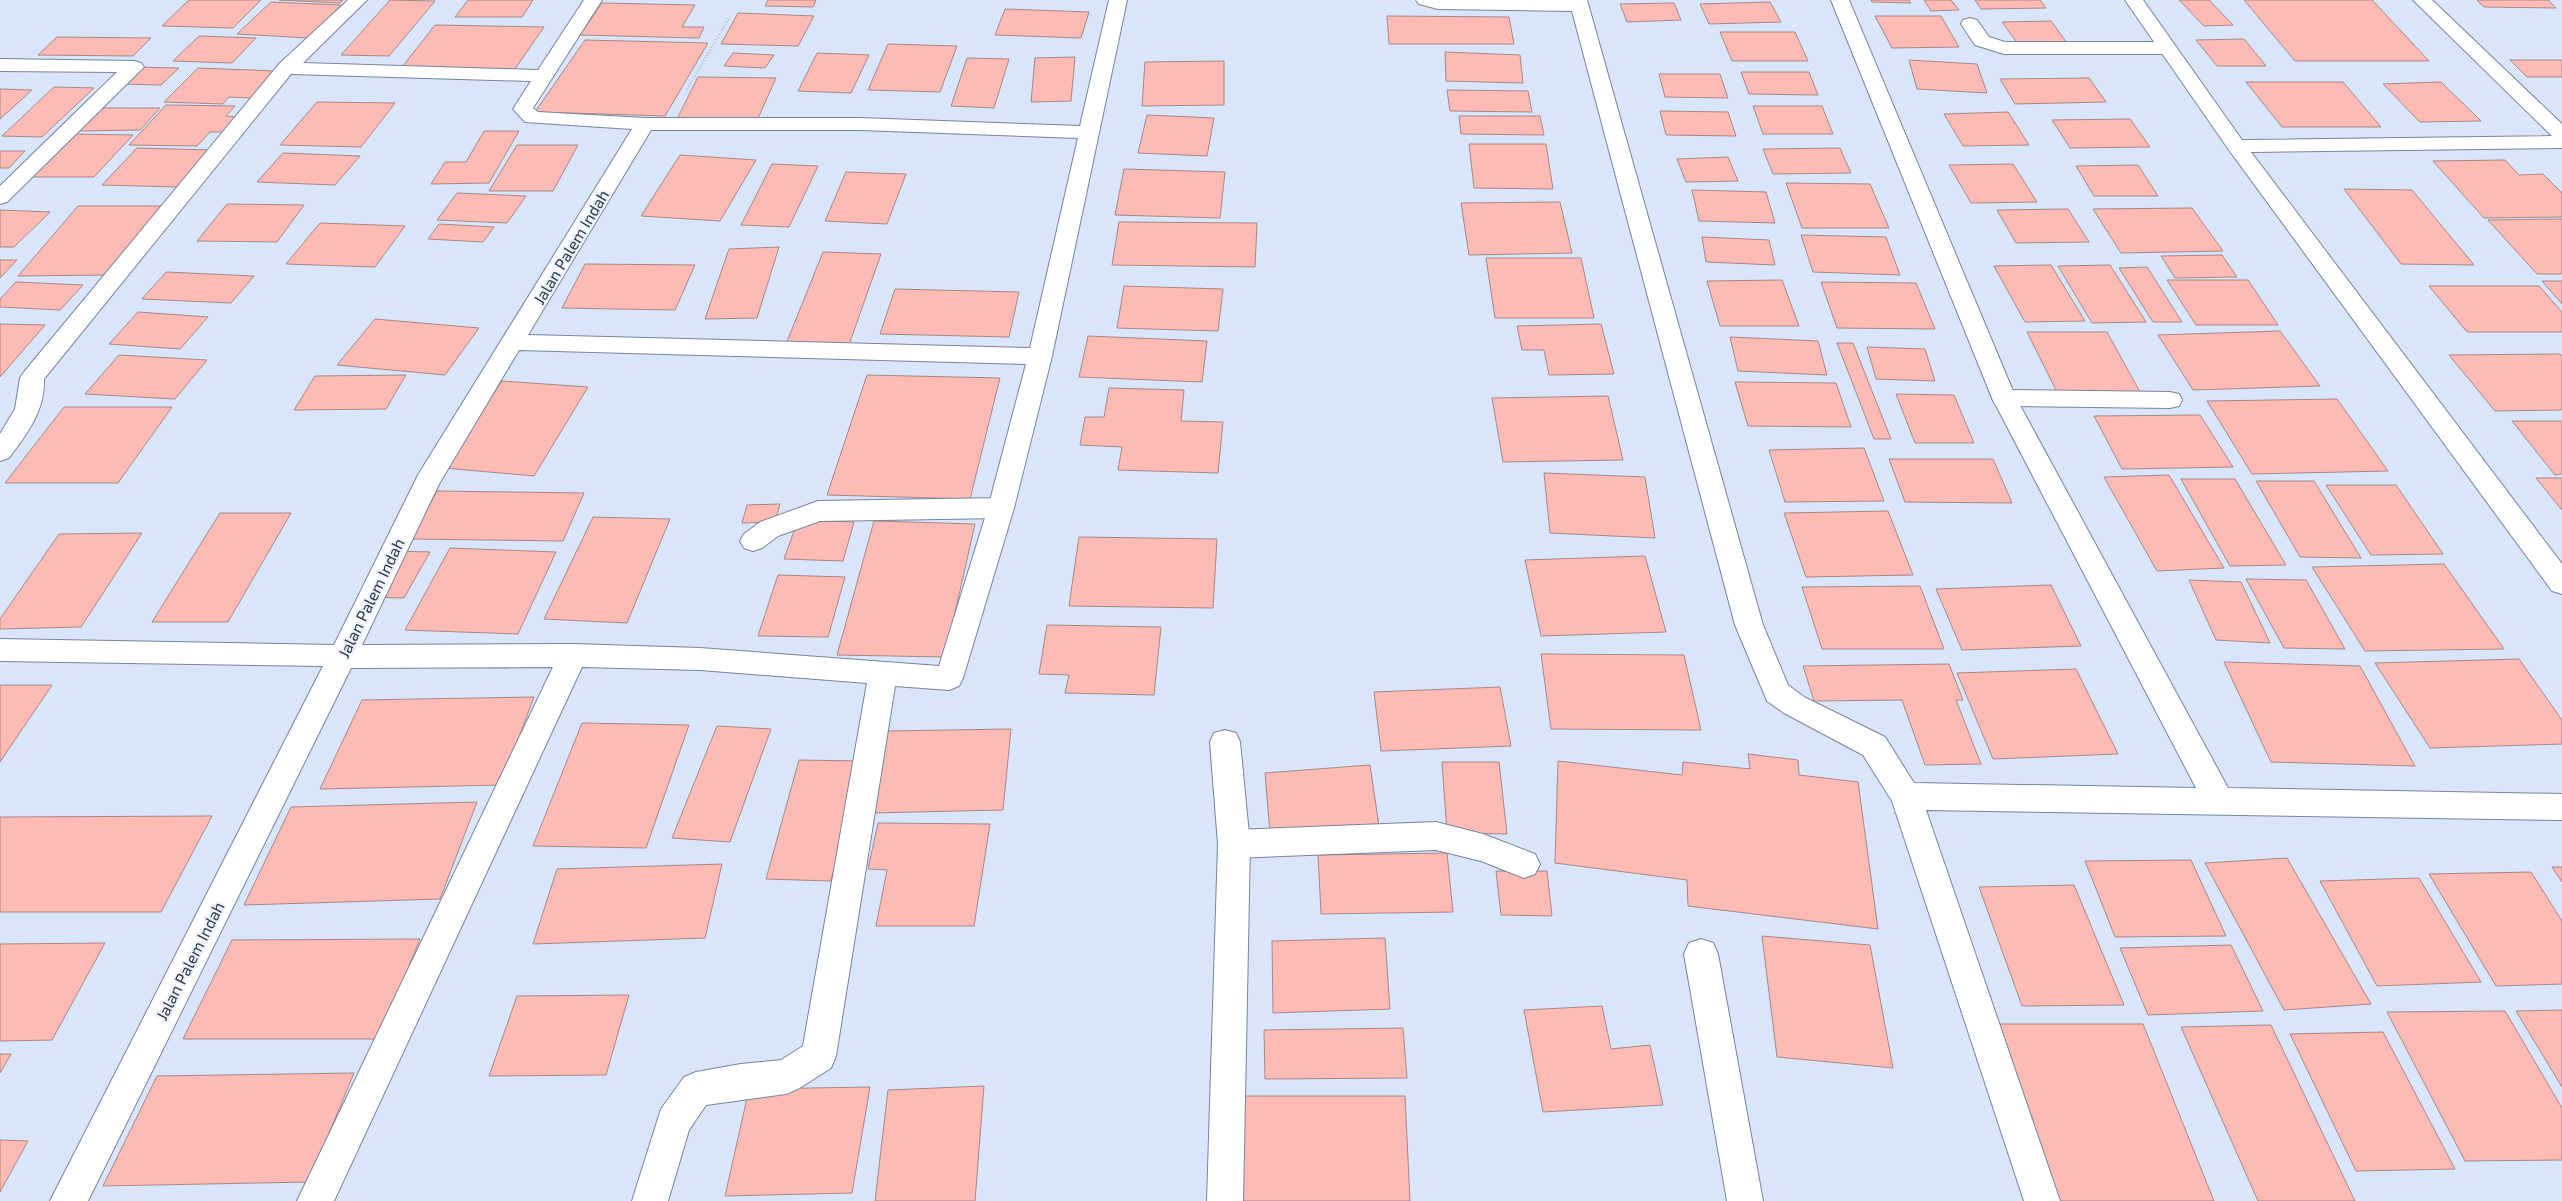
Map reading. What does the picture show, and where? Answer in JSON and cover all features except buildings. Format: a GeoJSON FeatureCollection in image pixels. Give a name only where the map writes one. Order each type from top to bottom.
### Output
{"type":"FeatureCollection","features":[{"type":"Feature","properties":{"kind":"street"},"geometry":{"type":"LineString","coordinates":[[0,452],[29,408],[34,393],[32,378],[286,68],[358,0]]}},
{"type":"Feature","properties":{"kind":"street"},"geometry":{"type":"LineString","coordinates":[[593,0],[523,109],[532,118],[656,124],[860,124],[1090,132]]}},
{"type":"Feature","properties":{"kind":"street"},"geometry":{"type":"LineString","coordinates":[[0,650],[342,656],[573,655],[700,659],[949,678],[1002,508],[1040,356],[1118,0]]}},
{"type":"Feature","properties":{"kind":"street"},"geometry":{"type":"LineString","coordinates":[[1425,0],[1438,4],[1579,3],[1732,572],[1752,633],[1777,693],[1794,705],[1874,746],[1906,796],[2042,1201]]}},
{"type":"Feature","properties":{"kind":"street"},"geometry":{"type":"LineString","coordinates":[[1840,0],[2004,398],[2219,801]]}},
{"type":"Feature","properties":{"kind":"street"},"geometry":{"type":"LineString","coordinates":[[2134,0],[2236,146],[2562,584]]}},
{"type":"Feature","properties":{"kind":"street"},"geometry":{"type":"LineString","coordinates":[[2422,0],[2562,135]]}},
{"type":"Feature","properties":{"kind":"street"},"geometry":{"type":"LineString","coordinates":[[1970,24],[1982,41],[2004,48],[2167,48]]}},
{"type":"Feature","properties":{"kind":"street"},"geometry":{"type":"LineString","coordinates":[[0,65],[134,66],[0,198]]}},
{"type":"Feature","properties":{"kind":"street"},"geometry":{"type":"LineString","coordinates":[[286,68],[544,76]]}},
{"type":"Feature","properties":{"kind":"street","name":"Jalan Palem Indah"},"geometry":{"type":"LineString","coordinates":[[68,1201],[342,656],[427,482],[514,342],[656,124]]}},
{"type":"Feature","properties":{"kind":"street"},"geometry":{"type":"LineString","coordinates":[[2236,146],[2562,142]]}},
{"type":"Feature","properties":{"kind":"street"},"geometry":{"type":"LineString","coordinates":[[514,342],[749,350],[1040,356]]}},
{"type":"Feature","properties":{"kind":"street"},"geometry":{"type":"LineString","coordinates":[[2004,398],[2170,400]]}},
{"type":"Feature","properties":{"kind":"street"},"geometry":{"type":"LineString","coordinates":[[753,540],[769,529],[818,511],[1002,508]]}},
{"type":"Feature","properties":{"kind":"street"},"geometry":{"type":"LineString","coordinates":[[315,1201],[573,655]]}},
{"type":"Feature","properties":{"kind":"street"},"geometry":{"type":"LineString","coordinates":[[650,1201],[674,1122],[696,1089],[741,1081],[786,1077],[820,1056],[883,673]]}},
{"type":"Feature","properties":{"kind":"street"},"geometry":{"type":"LineString","coordinates":[[1225,742],[1234,844],[1225,1201]]}},
{"type":"Feature","properties":{"kind":"street"},"geometry":{"type":"LineString","coordinates":[[1906,796],[2562,807]]}},
{"type":"Feature","properties":{"kind":"street"},"geometry":{"type":"LineString","coordinates":[[1234,844],[1436,836],[1483,848],[1524,864]]}},
{"type":"Feature","properties":{"kind":"street"},"geometry":{"type":"LineString","coordinates":[[1702,954],[1745,1201]]}},
{"type":"Feature","properties":{"kind":"path"},"geometry":{"type":"LineString","coordinates":[[656,124],[729,18]]}}]}
